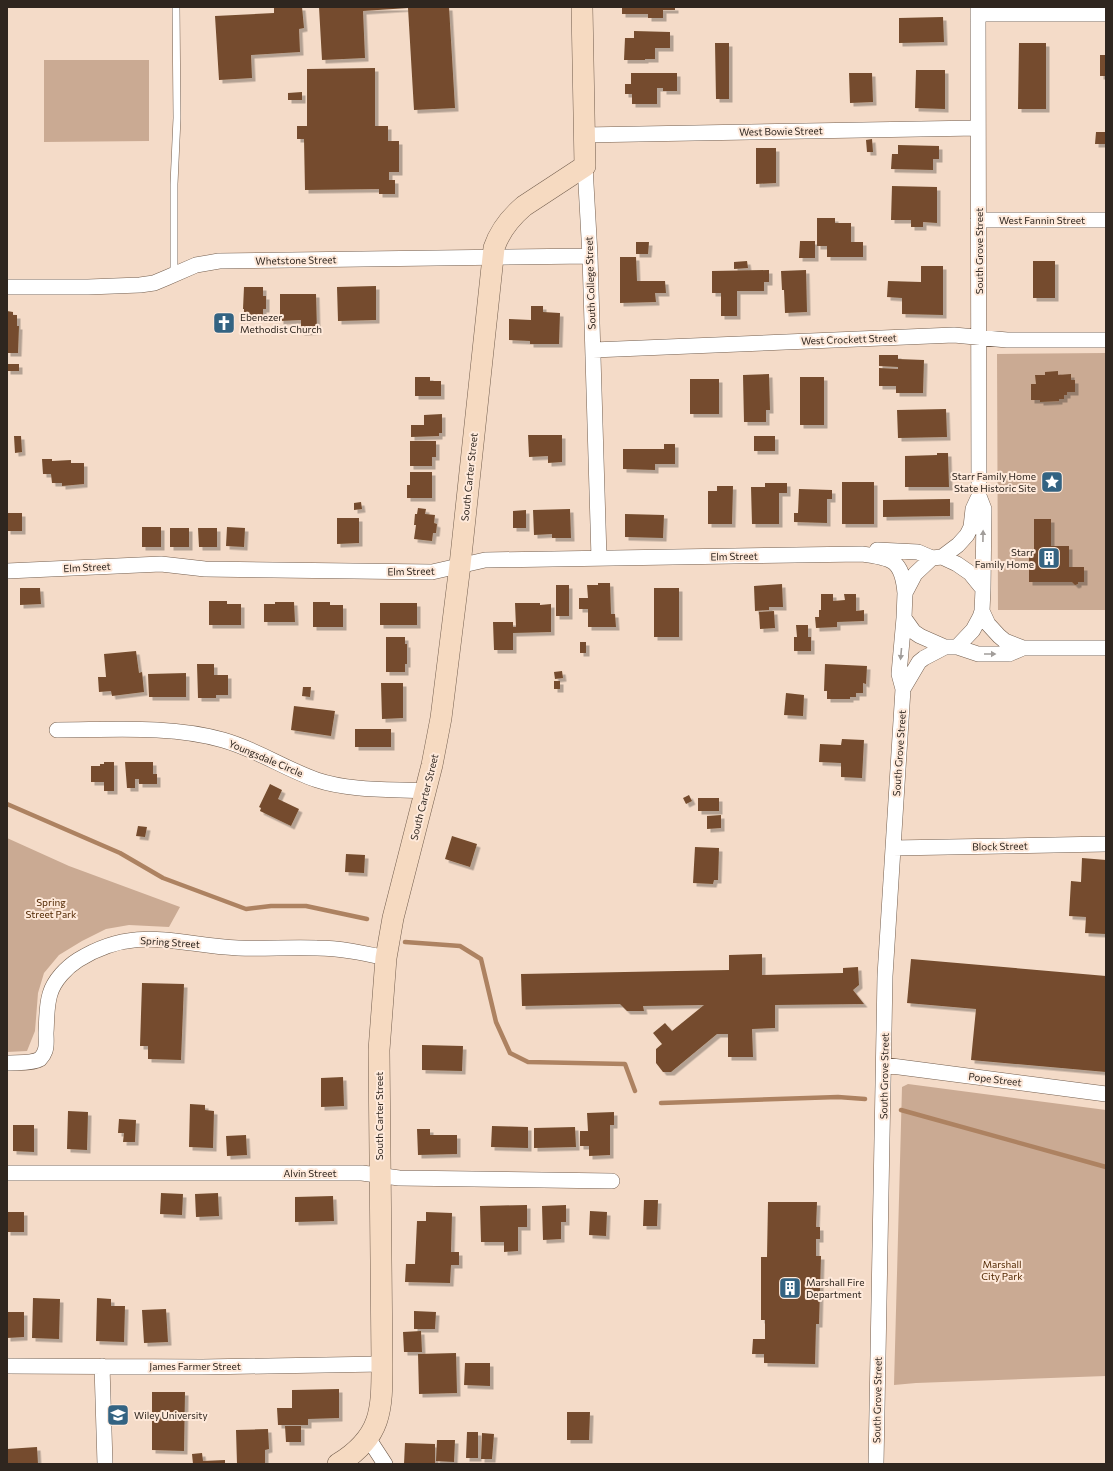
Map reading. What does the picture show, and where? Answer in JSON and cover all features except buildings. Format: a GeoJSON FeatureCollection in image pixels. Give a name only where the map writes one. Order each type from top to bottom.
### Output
{"type":"FeatureCollection","features":[{"type":"Feature","properties":{"kind":"street","name":"South College Street"},"geometry":{"type":"LineString","coordinates":[[582,7],[584,135],[590,256],[599,558]]}},
{"type":"Feature","properties":{"kind":"street"},"geometry":{"type":"LineString","coordinates":[[978,11],[1106,14]]}},
{"type":"Feature","properties":{"kind":"street","name":"South Grove Street"},"geometry":{"type":"LineString","coordinates":[[978,11],[979,496],[984,509],[983,590]]}},
{"type":"Feature","properties":{"kind":"street","name":"West Bowie Street"},"geometry":{"type":"LineString","coordinates":[[584,135],[978,128]]}},
{"type":"Feature","properties":{"kind":"street","name":"South Carter Street"},"geometry":{"type":"LineString","coordinates":[[338,1464],[362,1446],[376,1424],[380,1412],[382,1364],[379,1050],[386,958],[393,918],[426,791],[441,718],[460,565],[493,258],[497,238],[502,229],[515,214],[524,206],[585,166]]}},
{"type":"Feature","properties":{"kind":"street","name":"West Fannin Street"},"geometry":{"type":"LineString","coordinates":[[978,220],[1106,220]]}},
{"type":"Feature","properties":{"kind":"street","name":"Whetstone Street"},"geometry":{"type":"LineString","coordinates":[[7,287],[127,287],[154,283],[196,265],[219,261],[590,256]]}},
{"type":"Feature","properties":{"kind":"street","name":"West Crockett Street"},"geometry":{"type":"LineString","coordinates":[[593,350],[954,335],[1007,340],[1106,340]]}},
{"type":"Feature","properties":{"kind":"street","name":"South Grove Street"},"geometry":{"type":"LineString","coordinates":[[937,558],[958,545],[967,535],[972,520],[973,509],[979,496]]}},
{"type":"Feature","properties":{"kind":"street","name":"Elm Street"},"geometry":{"type":"LineString","coordinates":[[862,554],[876,550],[918,552],[937,558]]}},
{"type":"Feature","properties":{"kind":"street","name":"Elm Street"},"geometry":{"type":"LineString","coordinates":[[7,571],[161,564],[205,569],[432,572],[485,560],[862,554],[885,558],[896,565],[902,574],[905,593]]}},
{"type":"Feature","properties":{"kind":"street"},"geometry":{"type":"LineString","coordinates":[[951,647],[973,630],[977,623],[982,611],[983,590],[970,573],[964,568],[937,558],[915,574],[905,593],[904,618],[909,626],[920,636],[951,647],[978,654],[1009,654],[1023,648]]}},
{"type":"Feature","properties":{"kind":"street"},"geometry":{"type":"LineString","coordinates":[[982,611],[988,624],[999,636],[1006,641],[1023,648],[1106,648]]}},
{"type":"Feature","properties":{"kind":"street","name":"South Grove Street"},"geometry":{"type":"LineString","coordinates":[[876,1464],[885,970],[903,689],[900,674],[904,618]]}},
{"type":"Feature","properties":{"kind":"street","name":"South Grove Street"},"geometry":{"type":"LineString","coordinates":[[903,689],[919,662],[924,658],[951,647]]}},
{"type":"Feature","properties":{"kind":"street","name":"Youngsdale Circle"},"geometry":{"type":"LineString","coordinates":[[57,730],[159,730],[191,733],[237,745],[303,774],[330,784],[345,787],[426,791]]}},
{"type":"Feature","properties":{"kind":"street","name":"Block Street"},"geometry":{"type":"LineString","coordinates":[[893,848],[1106,844]]}},
{"type":"Feature","properties":{"kind":"street","name":"Spring Street"},"geometry":{"type":"LineString","coordinates":[[7,1062],[33,1061],[43,1056],[46,1045],[49,1002],[53,987],[62,974],[77,960],[96,949],[109,944],[131,940],[161,939],[237,948],[328,948],[386,958]]}},
{"type":"Feature","properties":{"kind":"street","name":"Pope Street"},"geometry":{"type":"LineString","coordinates":[[884,1065],[1106,1094]]}},
{"type":"Feature","properties":{"kind":"street","name":"Alvin Street"},"geometry":{"type":"LineString","coordinates":[[7,1173],[346,1173],[399,1178],[612,1181]]}},
{"type":"Feature","properties":{"kind":"street","name":"James Farmer Street"},"geometry":{"type":"LineString","coordinates":[[7,1366],[382,1364]]}},
{"type":"Feature","properties":{"kind":"street"},"geometry":{"type":"LineString","coordinates":[[102,1366],[105,1464]]}},
{"type":"Feature","properties":{"kind":"street"},"geometry":{"type":"LineString","coordinates":[[368,1438],[385,1464]]}},
{"type":"Feature","properties":{"kind":"lane"},"geometry":{"type":"LineString","coordinates":[[174,275],[174,184],[177,118],[176,7]]}},
{"type":"Feature","properties":{"kind":"green space"},"geometry":{"type":"Polygon","coordinates":[[[44,60],[149,60],[149,141],[44,142],[44,60]]]}},
{"type":"Feature","properties":{"kind":"green space","name":"Starr Family Home State Historic Site"},"geometry":{"type":"Polygon","coordinates":[[[1106,353],[1106,610],[998,610],[997,354],[1106,353]]]}},
{"type":"Feature","properties":{"kind":"green space","name":"Spring Street Park"},"geometry":{"type":"Polygon","coordinates":[[[7,838],[69,866],[180,907],[169,927],[129,925],[106,929],[59,955],[44,973],[38,993],[35,1031],[27,1051],[7,1052],[7,838]]]}},
{"type":"Feature","properties":{"kind":"green space","name":"Marshall City Park"},"geometry":{"type":"Polygon","coordinates":[[[908,1084],[1106,1110],[1106,1376],[894,1385],[902,1087],[908,1084]]]}},
{"type":"Feature","properties":{"kind":"waterway"},"geometry":{"type":"LineString","coordinates":[[7,804],[120,853],[163,878],[246,909],[271,906],[306,906],[367,919]]}},
{"type":"Feature","properties":{"kind":"waterway"},"geometry":{"type":"LineString","coordinates":[[405,942],[460,946],[481,959],[496,1022],[510,1053],[528,1062],[625,1064],[635,1091]]}},
{"type":"Feature","properties":{"kind":"waterway"},"geometry":{"type":"LineString","coordinates":[[661,1103],[838,1097],[865,1099]]}},
{"type":"Feature","properties":{"kind":"waterway"},"geometry":{"type":"LineString","coordinates":[[901,1110],[1106,1167]]}},
{"type":"Feature","properties":{"kind":"place","name":"Ebenezer Methodist Church"},"geometry":{"type":"Point","coordinates":[224,323]}},
{"type":"Feature","properties":{"kind":"place","name":"Starr Family Home State Historic Site"},"geometry":{"type":"Point","coordinates":[1052,482]}},
{"type":"Feature","properties":{"kind":"place","name":"Starr Family Home"},"geometry":{"type":"Point","coordinates":[1049,558]}},
{"type":"Feature","properties":{"kind":"place","name":"Marshall Fire Department"},"geometry":{"type":"Point","coordinates":[790,1288]}},
{"type":"Feature","properties":{"kind":"place","name":"Wiley University"},"geometry":{"type":"Point","coordinates":[118,1415]}}]}
